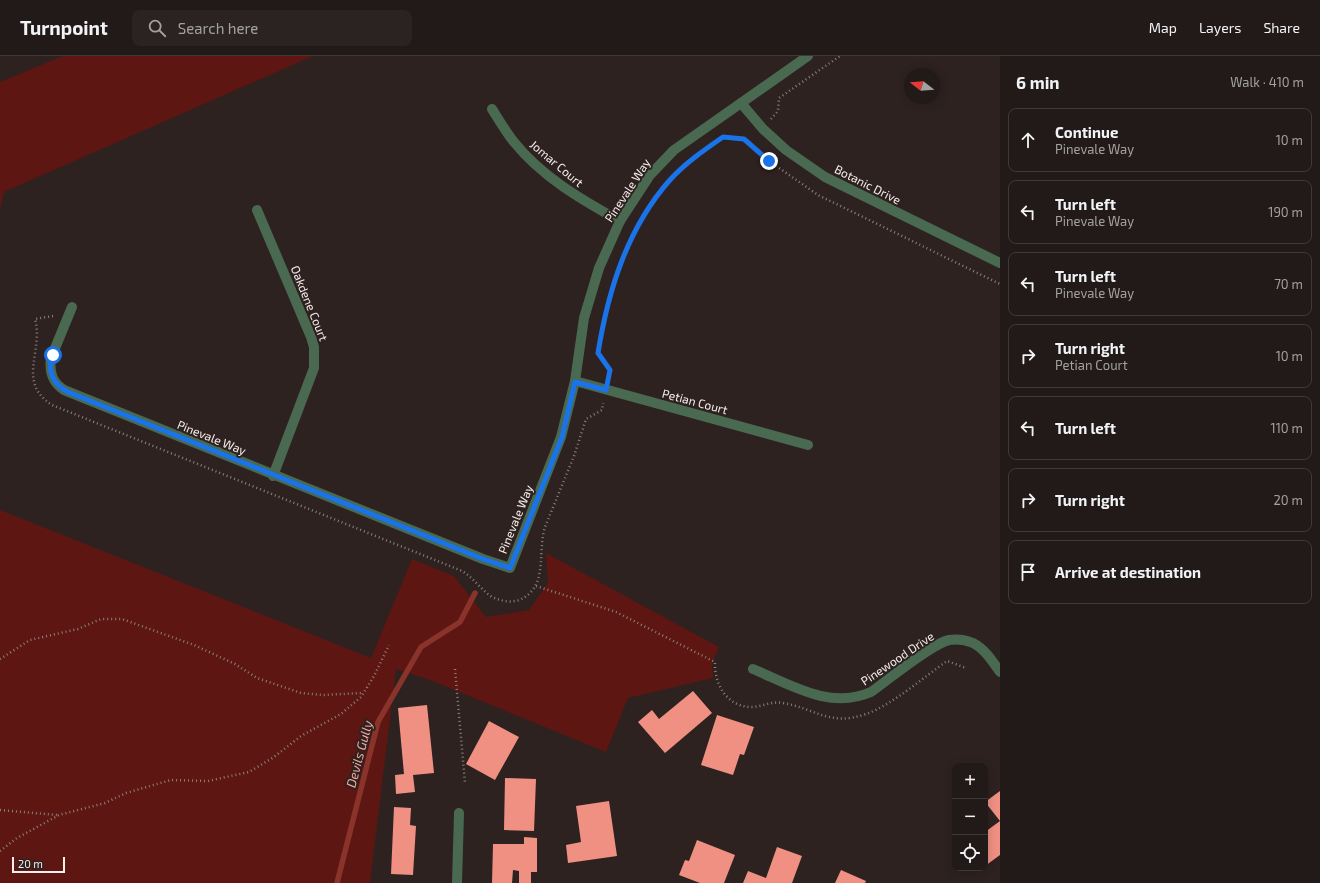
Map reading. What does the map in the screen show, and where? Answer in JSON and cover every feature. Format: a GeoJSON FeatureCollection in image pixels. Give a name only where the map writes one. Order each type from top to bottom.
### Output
{"type":"FeatureCollection","features":[{"type":"Feature","properties":{"kind":"street","name":"Pinevale Way"},"geometry":{"type":"LineString","coordinates":[[72,307],[51,358],[51,375],[60,387],[74,395],[273,476],[483,559],[510,568],[562,437],[575,382],[584,318],[600,268],[620,221],[650,175],[662,161],[685,140],[808,56]]}},
{"type":"Feature","properties":{"kind":"street","name":"Botanic Drive"},"geometry":{"type":"LineString","coordinates":[[741,103],[763,129],[786,150],[825,177],[1000,263]]}},
{"type":"Feature","properties":{"kind":"street","name":"Jomar Court"},"geometry":{"type":"LineString","coordinates":[[492,109],[514,142],[532,162],[581,199],[620,221]]}},
{"type":"Feature","properties":{"kind":"street","name":"Oakdene Court"},"geometry":{"type":"LineString","coordinates":[[256,210],[310,336],[314,347],[315,358],[308,385],[273,476]]}},
{"type":"Feature","properties":{"kind":"street","name":"Petian Court"},"geometry":{"type":"LineString","coordinates":[[575,382],[808,445]]}},
{"type":"Feature","properties":{"kind":"street","name":"Pinewood Drive"},"geometry":{"type":"LineString","coordinates":[[753,669],[821,696],[847,699],[860,697],[871,692],[941,643],[958,640],[967,641],[980,648],[988,655],[1000,672]]}},
{"type":"Feature","properties":{"kind":"street"},"geometry":{"type":"LineString","coordinates":[[457,883],[459,813]]}},
{"type":"Feature","properties":{"kind":"path"},"geometry":{"type":"LineString","coordinates":[[751,145],[778,111],[779,98],[840,56]]}},
{"type":"Feature","properties":{"kind":"path"},"geometry":{"type":"LineString","coordinates":[[272,495],[462,571],[473,578],[490,595],[506,602],[516,601],[526,597],[535,588],[539,578],[545,527],[572,463],[586,419],[602,410],[610,370],[598,353],[604,314],[618,270],[635,233],[669,181],[707,148],[723,137],[744,139],[785,173],[818,195],[1000,284]]}},
{"type":"Feature","properties":{"kind":"path"},"geometry":{"type":"LineString","coordinates":[[0,659],[30,640],[78,629],[101,620],[122,619],[194,645],[234,664],[257,678],[287,689],[301,693],[323,695],[364,692]]}},
{"type":"Feature","properties":{"kind":"path"},"geometry":{"type":"LineString","coordinates":[[0,851],[17,838],[59,815],[105,803],[126,793],[171,780],[208,781],[249,772],[274,757],[301,736],[341,714],[364,692],[374,676],[388,644]]}},
{"type":"Feature","properties":{"kind":"path"},"geometry":{"type":"LineString","coordinates":[[455,670],[466,783]]}},
{"type":"Feature","properties":{"kind":"path"},"geometry":{"type":"LineString","coordinates":[[0,810],[59,815]]}},
{"type":"Feature","properties":{"kind":"shaded area"},"geometry":{"type":"Polygon","coordinates":[[[63,56],[313,56],[4,192],[0,209],[0,82],[63,56]]]}},
{"type":"Feature","properties":{"kind":"shaded area"},"geometry":{"type":"Polygon","coordinates":[[[0,510],[371,658],[412,559],[454,576],[486,617],[529,610],[548,583],[546,553],[719,647],[712,663],[713,678],[628,698],[606,752],[430,680],[396,669],[370,883],[0,883],[0,510]]]}},
{"type":"Feature","properties":{"kind":"building"},"geometry":{"type":"Polygon","coordinates":[[[693,691],[712,713],[665,753],[638,722],[652,710],[659,719],[693,691]]]}},
{"type":"Feature","properties":{"kind":"building"},"geometry":{"type":"Polygon","coordinates":[[[427,705],[434,773],[413,775],[415,792],[396,794],[395,775],[404,774],[398,708],[427,705]]]}},
{"type":"Feature","properties":{"kind":"building"},"geometry":{"type":"Polygon","coordinates":[[[717,715],[754,727],[744,755],[740,754],[733,775],[701,765],[717,715]]]}},
{"type":"Feature","properties":{"kind":"building"},"geometry":{"type":"Polygon","coordinates":[[[489,721],[519,737],[495,780],[466,764],[489,721]]]}},
{"type":"Feature","properties":{"kind":"building"},"geometry":{"type":"Polygon","coordinates":[[[505,778],[536,779],[534,831],[504,830],[505,778]]]}},
{"type":"Feature","properties":{"kind":"building"},"geometry":{"type":"Polygon","coordinates":[[[1000,791],[1000,821],[988,806],[988,800],[1000,791]]]}},
{"type":"Feature","properties":{"kind":"building"},"geometry":{"type":"Polygon","coordinates":[[[609,801],[617,856],[568,863],[566,845],[581,842],[576,806],[609,801]]]}},
{"type":"Feature","properties":{"kind":"building"},"geometry":{"type":"Polygon","coordinates":[[[394,807],[411,808],[410,825],[416,826],[413,875],[391,874],[394,807]]]}},
{"type":"Feature","properties":{"kind":"building"},"geometry":{"type":"Polygon","coordinates":[[[1000,821],[1000,855],[988,864],[988,835],[988,830],[1000,821]]]}},
{"type":"Feature","properties":{"kind":"building"},"geometry":{"type":"Polygon","coordinates":[[[524,837],[537,838],[537,872],[531,872],[531,883],[519,883],[519,871],[513,870],[512,883],[492,883],[493,844],[524,844],[524,837]]]}},
{"type":"Feature","properties":{"kind":"building"},"geometry":{"type":"Polygon","coordinates":[[[697,840],[735,855],[724,883],[700,883],[679,875],[685,860],[689,861],[697,840]]]}},
{"type":"Feature","properties":{"kind":"building"},"geometry":{"type":"Polygon","coordinates":[[[777,847],[802,856],[792,883],[743,883],[748,871],[766,878],[777,847]]]}},
{"type":"Feature","properties":{"kind":"building"},"geometry":{"type":"Polygon","coordinates":[[[841,870],[866,881],[865,883],[835,883],[841,870]]]}},
{"type":"Feature","properties":{"kind":"waterway","name":"Devils Gully"},"geometry":{"type":"LineString","coordinates":[[337,883],[378,722],[421,647],[460,622],[475,593]]}},
{"type":"Feature","properties":{"kind":"route"},"geometry":{"type":"LineString","coordinates":[[53,355],[50,366],[51,375],[55,382],[68,392],[273,476],[483,559],[510,568],[562,437],[575,382],[606,390],[610,370],[598,353],[604,314],[618,270],[635,233],[652,205],[669,181],[686,165],[723,137],[744,139],[769,161]]}}]}
